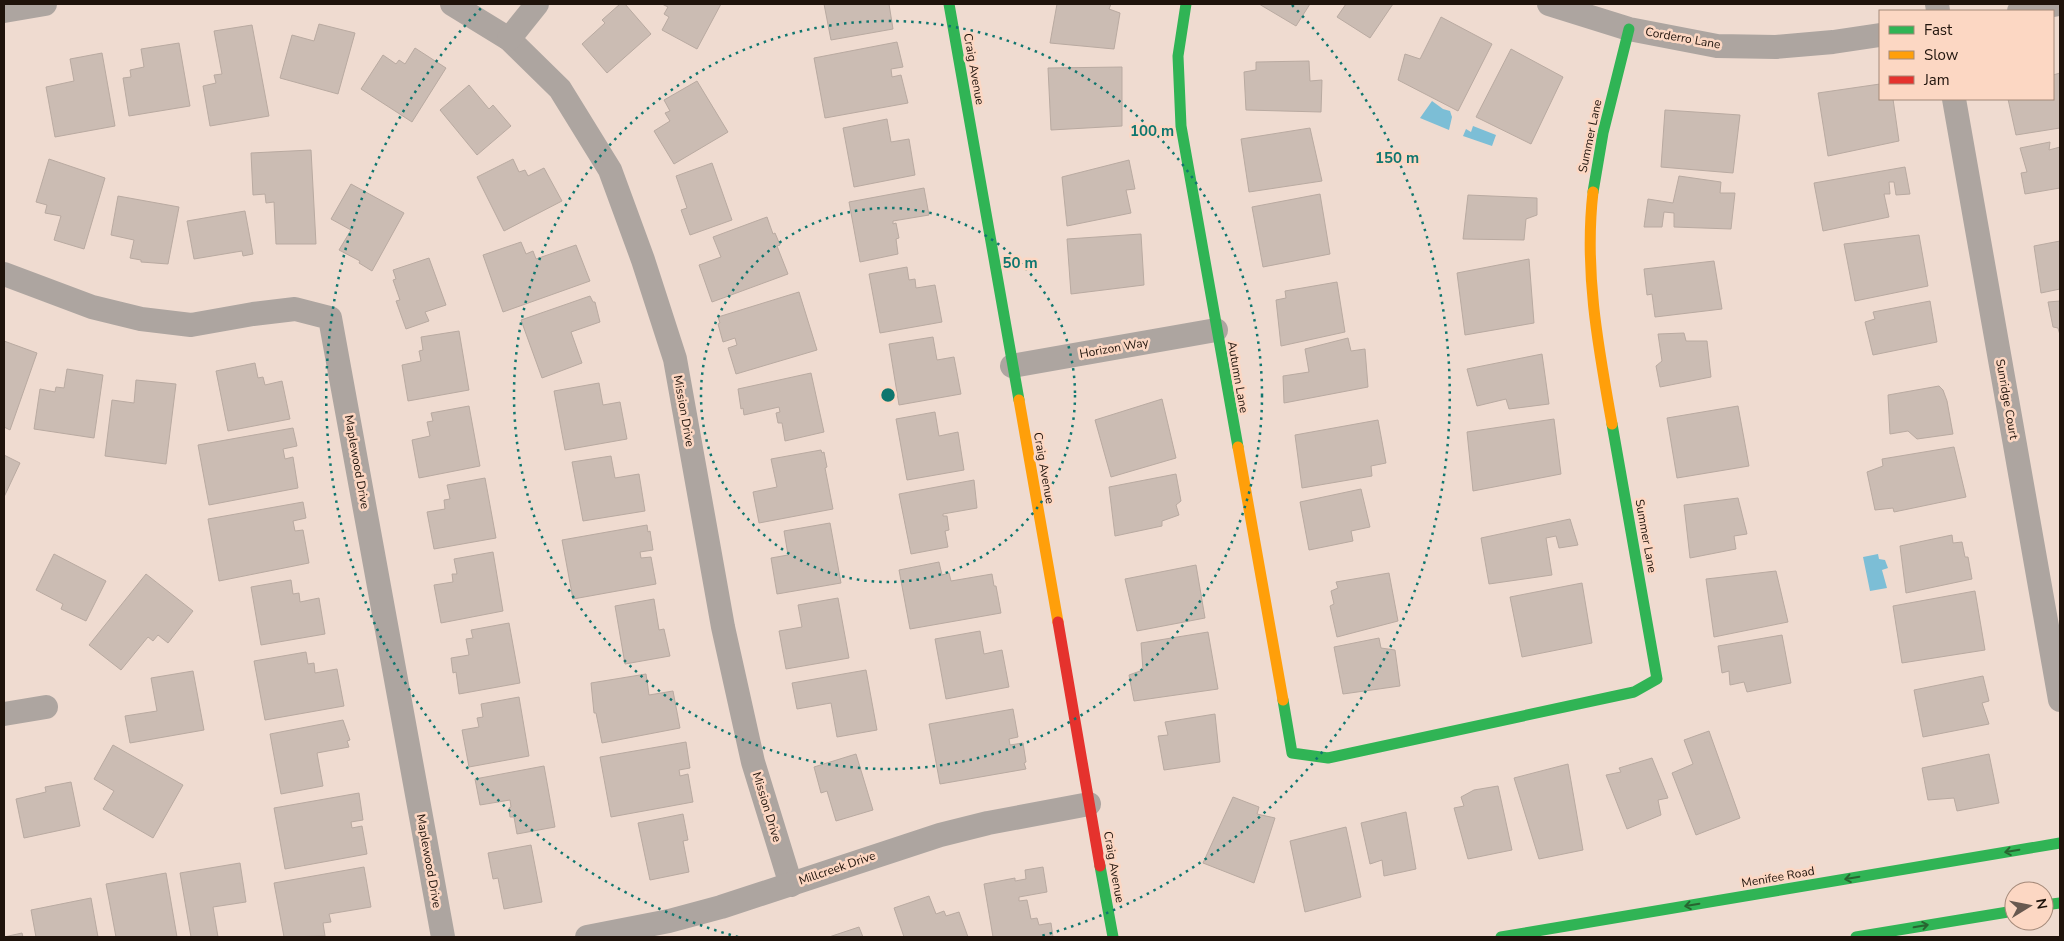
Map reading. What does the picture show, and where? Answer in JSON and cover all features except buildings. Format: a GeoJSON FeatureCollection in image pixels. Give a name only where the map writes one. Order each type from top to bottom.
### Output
{"type":"FeatureCollection","features":[{"type":"Feature","properties":{"kind":"street"},"geometry":{"type":"LineString","coordinates":[[4,11],[45,4]]}},
{"type":"Feature","properties":{"kind":"street","name":"Mission Drive"},"geometry":{"type":"LineString","coordinates":[[452,4],[509,39],[560,89],[610,170],[643,260],[675,358],[723,627],[753,762],[791,884]]}},
{"type":"Feature","properties":{"kind":"street"},"geometry":{"type":"LineString","coordinates":[[509,39],[537,4]]}},
{"type":"Feature","properties":{"kind":"street","name":"Craig Avenue"},"geometry":{"type":"LineString","coordinates":[[948,4],[1112,937]]}},
{"type":"Feature","properties":{"kind":"street","name":"Autumn Lane"},"geometry":{"type":"LineString","coordinates":[[1186,4],[1178,56],[1181,126],[1292,753]]}},
{"type":"Feature","properties":{"kind":"street","name":"Corderro Lane"},"geometry":{"type":"LineString","coordinates":[[1549,4],[1630,29],[1717,46],[1776,47],[1833,42],[1879,35]]}},
{"type":"Feature","properties":{"kind":"street"},"geometry":{"type":"LineString","coordinates":[[2025,10],[2059,4]]}},
{"type":"Feature","properties":{"kind":"street","name":"Summer Lane"},"geometry":{"type":"LineString","coordinates":[[1292,753],[1328,758],[1634,692],[1657,679],[1602,371],[1591,290],[1589,239],[1594,187],[1602,140],[1630,29]]}},
{"type":"Feature","properties":{"kind":"street","name":"Sunridge Court"},"geometry":{"type":"LineString","coordinates":[[1954,100],[2060,700]]}},
{"type":"Feature","properties":{"kind":"street","name":"Maplewood Drive"},"geometry":{"type":"LineString","coordinates":[[4,274],[92,307],[141,319],[191,325],[295,309],[330,318],[443,937]]}},
{"type":"Feature","properties":{"kind":"street","name":"Horizon Way"},"geometry":{"type":"LineString","coordinates":[[1012,366],[1216,330]]}},
{"type":"Feature","properties":{"kind":"street"},"geometry":{"type":"LineString","coordinates":[[4,714],[46,707]]}},
{"type":"Feature","properties":{"kind":"street","name":"Millcreek Drive"},"geometry":{"type":"LineString","coordinates":[[587,937],[677,919],[721,907],[940,835],[988,823],[1089,804]]}},
{"type":"Feature","properties":{"kind":"street","name":"Menifee Road"},"geometry":{"type":"LineString","coordinates":[[1501,937],[2060,843]]}},
{"type":"Feature","properties":{"kind":"street"},"geometry":{"type":"LineString","coordinates":[[1856,937],[2004,912]]}},
{"type":"Feature","properties":{"kind":"water"},"geometry":{"type":"Polygon","coordinates":[[[1432,101],[1443,109],[1450,111],[1452,117],[1449,130],[1420,118],[1432,101]]]}},
{"type":"Feature","properties":{"kind":"water"},"geometry":{"type":"Polygon","coordinates":[[[1473,126],[1496,135],[1492,146],[1463,136],[1466,129],[1471,132],[1473,126]]]}},
{"type":"Feature","properties":{"kind":"water"},"geometry":{"type":"Polygon","coordinates":[[[1878,554],[1879,559],[1885,560],[1888,568],[1882,570],[1887,588],[1870,591],[1863,557],[1878,554]]]}},
{"type":"Feature","properties":{"kind":"traffic: fast"},"geometry":{"type":"LineString","coordinates":[[949,4],[1019,400]]}},
{"type":"Feature","properties":{"kind":"traffic: fast"},"geometry":{"type":"LineString","coordinates":[[1186,4],[1178,56],[1181,126],[1238,447]]}},
{"type":"Feature","properties":{"kind":"traffic: fast"},"geometry":{"type":"LineString","coordinates":[[1593,192],[1603,133],[1629,29]]}},
{"type":"Feature","properties":{"kind":"traffic: fast"},"geometry":{"type":"LineString","coordinates":[[1283,700],[1292,753],[1328,758],[1634,692],[1657,679],[1612,424]]}},
{"type":"Feature","properties":{"kind":"traffic: fast"},"geometry":{"type":"LineString","coordinates":[[1501,937],[2060,843]]}},
{"type":"Feature","properties":{"kind":"traffic: fast"},"geometry":{"type":"LineString","coordinates":[[1100,866],[1113,937]]}},
{"type":"Feature","properties":{"kind":"traffic: fast"},"geometry":{"type":"LineString","coordinates":[[2054,904],[2060,903]]}},
{"type":"Feature","properties":{"kind":"traffic: fast"},"geometry":{"type":"LineString","coordinates":[[1856,937],[2004,913]]}},
{"type":"Feature","properties":{"kind":"traffic: slow"},"geometry":{"type":"LineString","coordinates":[[1593,192],[1590,251],[1591,280],[1597,337],[1612,424]]}},
{"type":"Feature","properties":{"kind":"traffic: slow"},"geometry":{"type":"LineString","coordinates":[[1019,400],[1058,622]]}},
{"type":"Feature","properties":{"kind":"traffic: slow"},"geometry":{"type":"LineString","coordinates":[[1238,447],[1283,700]]}},
{"type":"Feature","properties":{"kind":"traffic: jam"},"geometry":{"type":"LineString","coordinates":[[1058,622],[1100,866]]}}]}
